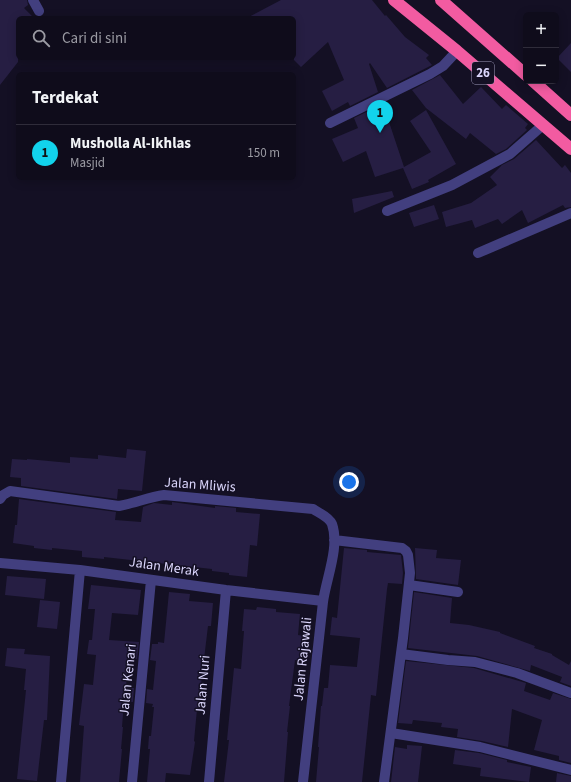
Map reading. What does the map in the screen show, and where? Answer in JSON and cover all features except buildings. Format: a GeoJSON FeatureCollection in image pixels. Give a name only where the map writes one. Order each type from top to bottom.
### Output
{"type":"FeatureCollection","features":[{"type":"Feature","properties":{"kind":"highway","name":"26"},"geometry":{"type":"LineString","coordinates":[[394,0],[458,51],[571,149]]}},
{"type":"Feature","properties":{"kind":"highway","name":"26"},"geometry":{"type":"LineString","coordinates":[[441,0],[523,72]]}},
{"type":"Feature","properties":{"kind":"highway"},"geometry":{"type":"LineString","coordinates":[[536,84],[571,115]]}},
{"type":"Feature","properties":{"kind":"street"},"geometry":{"type":"LineString","coordinates":[[33,0],[40,11]]}},
{"type":"Feature","properties":{"kind":"street"},"geometry":{"type":"LineString","coordinates":[[330,124],[430,74],[443,66],[458,51]]}},
{"type":"Feature","properties":{"kind":"street"},"geometry":{"type":"LineString","coordinates":[[387,211],[452,185],[510,154],[543,125]]}},
{"type":"Feature","properties":{"kind":"street"},"geometry":{"type":"LineString","coordinates":[[478,253],[571,213]]}},
{"type":"Feature","properties":{"kind":"street","name":"Jalan Mliwis"},"geometry":{"type":"LineString","coordinates":[[0,499],[3,495],[10,491],[119,506],[164,495],[313,509],[329,520],[332,525],[334,540]]}},
{"type":"Feature","properties":{"kind":"street"},"geometry":{"type":"LineString","coordinates":[[334,540],[402,548],[408,555],[410,573],[409,585],[384,782]]}},
{"type":"Feature","properties":{"kind":"street","name":"Jalan Rajawali"},"geometry":{"type":"LineString","coordinates":[[304,782],[324,600],[334,540]]}},
{"type":"Feature","properties":{"kind":"street","name":"Jalan Merak"},"geometry":{"type":"LineString","coordinates":[[0,562],[80,570],[226,590],[324,600]]}},
{"type":"Feature","properties":{"kind":"street"},"geometry":{"type":"LineString","coordinates":[[61,782],[80,570]]}},
{"type":"Feature","properties":{"kind":"street","name":"Jalan Kenari"},"geometry":{"type":"LineString","coordinates":[[132,782],[151,580]]}},
{"type":"Feature","properties":{"kind":"street"},"geometry":{"type":"LineString","coordinates":[[409,585],[458,592]]}},
{"type":"Feature","properties":{"kind":"street","name":"Jalan Nuri"},"geometry":{"type":"LineString","coordinates":[[209,782],[226,590]]}},
{"type":"Feature","properties":{"kind":"street"},"geometry":{"type":"LineString","coordinates":[[401,654],[474,662],[517,673],[571,693]]}},
{"type":"Feature","properties":{"kind":"street"},"geometry":{"type":"LineString","coordinates":[[391,733],[480,747],[571,770]]}},
{"type":"Feature","properties":{"kind":"place","name":"Musholla Al-Ikhlas"},"geometry":{"type":"Point","coordinates":[380,133]}}]}
